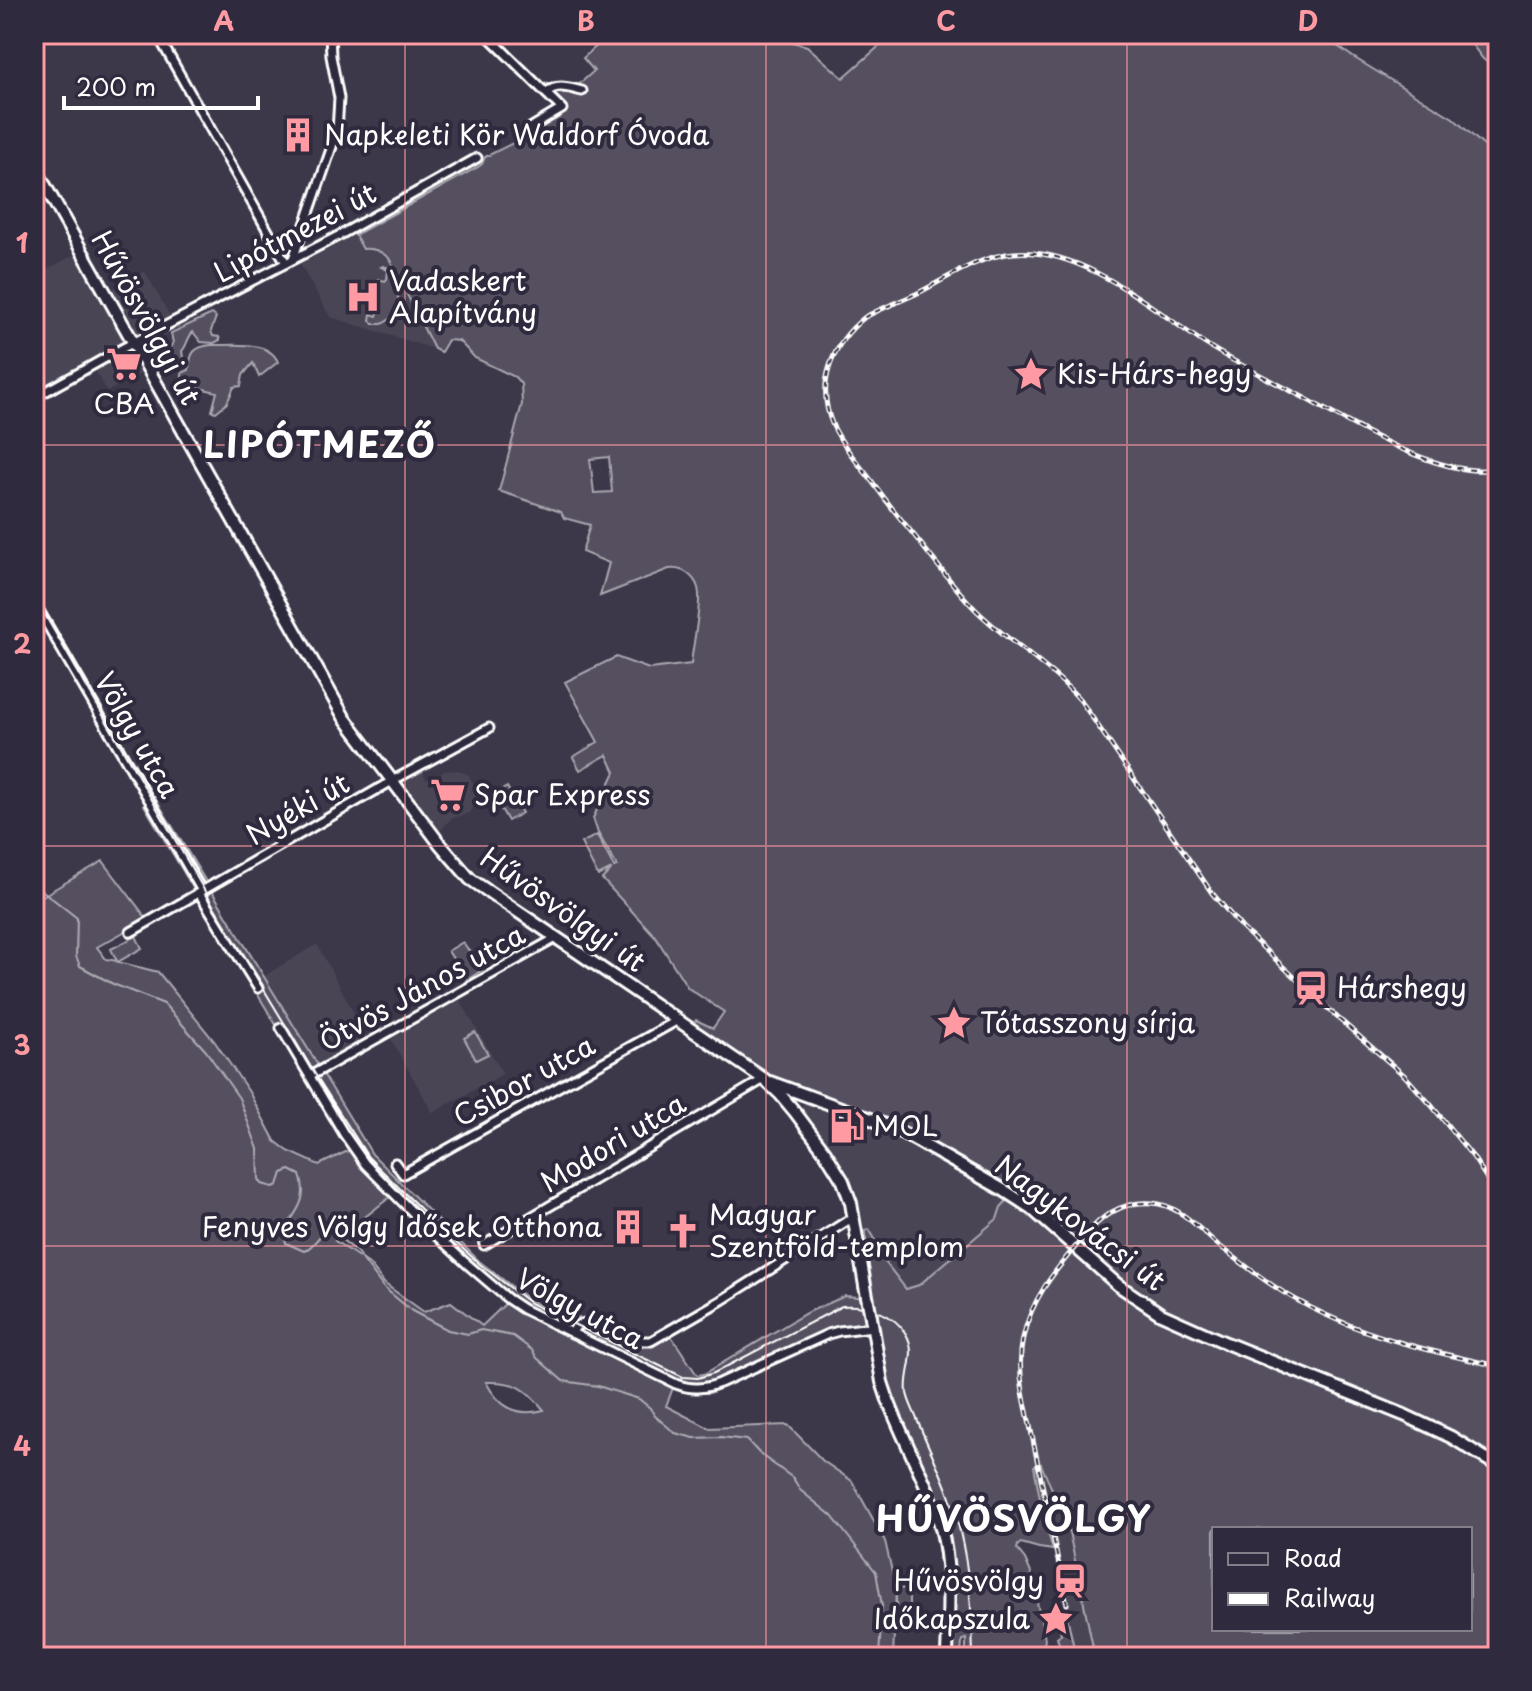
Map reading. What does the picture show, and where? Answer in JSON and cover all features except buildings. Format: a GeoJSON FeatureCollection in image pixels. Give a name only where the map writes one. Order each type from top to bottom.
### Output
{"type":"FeatureCollection","features":[{"type":"Feature","properties":{"kind":"main road","name":"Hűvösvölgyi út"},"geometry":{"type":"LineString","coordinates":[[34,166],[344,717],[440,844],[470,879],[764,1079],[795,1112],[843,1181],[848,1191],[882,1382],[934,1508],[945,1545],[947,1657]]}},
{"type":"Feature","properties":{"kind":"main road","name":"Nagykovácsi út"},"geometry":{"type":"LineString","coordinates":[[764,1079],[903,1133],[1012,1196],[1031,1208],[1118,1285],[1161,1314],[1418,1421],[1498,1466]]}},
{"type":"Feature","properties":{"kind":"main road"},"geometry":{"type":"LineString","coordinates":[[795,1112],[806,1095]]}},
{"type":"Feature","properties":{"kind":"street"},"geometry":{"type":"LineString","coordinates":[[157,34],[290,261]]}},
{"type":"Feature","properties":{"kind":"street"},"geometry":{"type":"LineString","coordinates":[[290,261],[337,132],[339,98],[330,34]]}},
{"type":"Feature","properties":{"kind":"street"},"geometry":{"type":"LineString","coordinates":[[486,34],[562,109],[530,128]]}},
{"type":"Feature","properties":{"kind":"street"},"geometry":{"type":"LineString","coordinates":[[546,93],[560,87],[582,91]]}},
{"type":"Feature","properties":{"kind":"street","name":"Lipótmezei út"},"geometry":{"type":"LineString","coordinates":[[34,398],[340,235],[477,158]]}},
{"type":"Feature","properties":{"kind":"street","name":"Völgy utca"},"geometry":{"type":"LineString","coordinates":[[34,602],[258,988]]}},
{"type":"Feature","properties":{"kind":"street","name":"Nyéki út"},"geometry":{"type":"LineString","coordinates":[[131,932],[489,728]]}},
{"type":"Feature","properties":{"kind":"street","name":"Ötvös János utca"},"geometry":{"type":"LineString","coordinates":[[310,1076],[556,938]]}},
{"type":"Feature","properties":{"kind":"street","name":"Csibor utca"},"geometry":{"type":"LineString","coordinates":[[395,1163],[403,1174],[678,1020]]}},
{"type":"Feature","properties":{"kind":"street","name":"Völgy utca"},"geometry":{"type":"LineString","coordinates":[[281,1028],[357,1154],[411,1211],[523,1309],[676,1384],[698,1388],[720,1383],[828,1334],[872,1322]]}},
{"type":"Feature","properties":{"kind":"street","name":"Modori utca"},"geometry":{"type":"LineString","coordinates":[[484,1245],[764,1079]]}},
{"type":"Feature","properties":{"kind":"street"},"geometry":{"type":"LineString","coordinates":[[572,1333],[582,1323],[651,1341],[847,1221],[853,1221]]}},
{"type":"Feature","properties":{"kind":"shaded area"},"geometry":{"type":"Polygon","coordinates":[[[610,34],[765,34],[807,46],[843,78],[893,34],[1320,34],[1453,118],[1493,154],[1498,145],[1498,170],[1494,177],[1498,181],[1498,1657],[1095,1657],[1068,1527],[1041,1464],[1034,1466],[1053,1550],[1021,1543],[1017,1549],[1035,1582],[1045,1639],[1042,1657],[966,1657],[966,1639],[962,1640],[961,1657],[953,1657],[952,1587],[942,1586],[931,1512],[886,1412],[878,1386],[869,1332],[836,1336],[710,1393],[689,1393],[673,1388],[666,1406],[709,1428],[788,1425],[823,1461],[852,1481],[885,1541],[896,1589],[893,1657],[34,1657],[34,892],[39,898],[103,861],[147,919],[97,947],[106,959],[117,961],[111,949],[136,936],[142,948],[118,962],[158,972],[215,1042],[249,1092],[275,1141],[288,1151],[319,1165],[350,1150],[144,805],[155,798],[372,1154],[479,1261],[528,1299],[569,1321],[573,1315],[642,1337],[666,1328],[697,1375],[704,1374],[806,1313],[845,1296],[875,1303],[865,1231],[869,1229],[882,1258],[906,1289],[919,1285],[997,1219],[1001,1207],[1015,1192],[848,1105],[767,1074],[693,1024],[696,1020],[713,1028],[724,1012],[688,988],[655,936],[602,879],[612,869],[598,876],[581,843],[597,835],[614,867],[617,866],[593,818],[615,772],[607,755],[580,770],[573,757],[598,742],[565,682],[616,657],[649,669],[691,664],[698,588],[685,572],[669,569],[600,596],[609,563],[582,552],[590,525],[564,518],[561,512],[499,491],[522,404],[521,384],[515,377],[475,358],[459,341],[448,340],[441,352],[434,349],[389,258],[377,250],[363,249],[355,235],[478,167],[485,157],[560,116],[559,108],[538,88],[545,83],[576,87],[594,71],[583,58],[610,34]],[[609,457],[590,459],[594,493],[612,492],[609,457]],[[390,1197],[335,1241],[369,1264],[385,1284],[424,1312],[451,1302],[482,1326],[506,1303],[390,1197]],[[486,1382],[509,1408],[525,1412],[544,1410],[520,1387],[486,1382]]]}},
{"type":"Feature","properties":{"kind":"shaded area"},"geometry":{"type":"Polygon","coordinates":[[[1464,34],[1498,34],[1498,70],[1483,59],[1464,34]]]}},
{"type":"Feature","properties":{"kind":"shaded area","name":"Vadaskert Alapítvány"},"geometry":{"type":"Polygon","coordinates":[[[355,235],[363,249],[381,252],[389,258],[434,349],[330,317],[300,264],[355,235]]]}},
{"type":"Feature","properties":{"kind":"shaded area"},"geometry":{"type":"Polygon","coordinates":[[[76,254],[124,341],[42,386],[34,371],[34,276],[76,254]]]}},
{"type":"Feature","properties":{"kind":"shaded area"},"geometry":{"type":"Polygon","coordinates":[[[383,266],[389,268],[396,286],[397,315],[382,324],[373,324],[371,314],[377,316],[381,304],[372,301],[373,297],[370,296],[378,279],[387,279],[388,270],[383,266]]]}},
{"type":"Feature","properties":{"kind":"shaded area"},"geometry":{"type":"Polygon","coordinates":[[[145,271],[175,325],[131,350],[143,372],[107,392],[91,363],[138,338],[111,290],[145,271]]]}},
{"type":"Feature","properties":{"kind":"shaded area"},"geometry":{"type":"Polygon","coordinates":[[[212,314],[216,317],[211,331],[220,340],[201,342],[193,332],[182,351],[183,358],[178,362],[170,358],[167,351],[173,343],[171,333],[212,314]]]}},
{"type":"Feature","properties":{"kind":"shaded area"},"geometry":{"type":"Polygon","coordinates":[[[211,345],[258,347],[267,350],[278,362],[259,377],[253,363],[243,375],[241,386],[234,387],[227,403],[216,412],[212,411],[217,392],[176,383],[182,378],[182,373],[189,370],[194,352],[211,345]]]}},
{"type":"Feature","properties":{"kind":"shaded area"},"geometry":{"type":"Polygon","coordinates":[[[422,769],[426,779],[445,771],[458,770],[469,775],[475,786],[477,800],[469,813],[451,819],[438,833],[402,780],[422,769]]]}},
{"type":"Feature","properties":{"kind":"shaded area"},"geometry":{"type":"Polygon","coordinates":[[[507,787],[522,813],[508,821],[493,795],[507,787]]]}},
{"type":"Feature","properties":{"kind":"shaded area"},"geometry":{"type":"Polygon","coordinates":[[[463,942],[482,970],[467,980],[448,951],[463,942]]]}},
{"type":"Feature","properties":{"kind":"shaded area"},"geometry":{"type":"Polygon","coordinates":[[[317,944],[368,1039],[318,1066],[264,976],[317,944]]]}},
{"type":"Feature","properties":{"kind":"shaded area"},"geometry":{"type":"Polygon","coordinates":[[[460,1000],[503,1074],[433,1113],[391,1039],[460,1000]]]}},
{"type":"Feature","properties":{"kind":"shaded area"},"geometry":{"type":"Polygon","coordinates":[[[475,1032],[488,1054],[476,1060],[464,1038],[475,1032]]]}},
{"type":"Feature","properties":{"kind":"shaded area"},"geometry":{"type":"Polygon","coordinates":[[[807,1100],[894,1134],[1007,1201],[997,1219],[919,1285],[906,1290],[882,1258],[871,1230],[865,1231],[857,1193],[849,1177],[799,1110],[807,1100]]]}},
{"type":"Feature","properties":{"kind":"shaded area"},"geometry":{"type":"Polygon","coordinates":[[[1041,1464],[1068,1527],[1095,1657],[1076,1657],[1072,1643],[1040,1501],[1034,1466],[1041,1464]]]}},
{"type":"Feature","properties":{"kind":"shaded area"},"geometry":{"type":"Polygon","coordinates":[[[909,1588],[909,1631],[896,1631],[896,1589],[909,1588]]]}},
{"type":"Feature","properties":{"kind":"shaded area"},"geometry":{"type":"Polygon","coordinates":[[[1067,1616],[1076,1657],[1063,1657],[1057,1637],[1061,1634],[1058,1618],[1067,1616]]]}},
{"type":"Feature","properties":{"kind":"waterway"},"geometry":{"type":"LineString","coordinates":[[34,881],[77,918],[76,956],[80,966],[113,984],[164,1004],[206,1051],[239,1098],[258,1149],[259,1179],[262,1184],[278,1185],[282,1173],[290,1170],[300,1175],[302,1197],[287,1227],[286,1243],[304,1251],[327,1231],[334,1233],[357,1252],[383,1287],[412,1311],[448,1330],[468,1334],[481,1330],[513,1336],[563,1381],[598,1386],[639,1399],[675,1433],[694,1438],[747,1440],[832,1516],[876,1572],[882,1606],[879,1657]]}},
{"type":"Feature","properties":{"kind":"tram line"},"geometry":{"type":"LineString","coordinates":[[34,596],[214,907],[368,1157],[481,1265],[530,1303],[683,1377],[698,1378],[714,1373],[842,1306],[878,1311],[901,1327],[911,1349],[908,1397],[961,1534],[970,1595],[973,1657]]}},
{"type":"Feature","properties":{"kind":"railway"},"geometry":{"type":"LineString","coordinates":[[1498,469],[1474,470],[1449,466],[1395,446],[1218,352],[1116,283],[1066,260],[1040,254],[1014,253],[989,258],[865,317],[853,327],[836,352],[827,380],[828,411],[840,439],[948,578],[975,609],[1056,676],[1081,701],[1212,893],[1242,928],[1405,1076],[1473,1157],[1498,1196]]}},
{"type":"Feature","properties":{"kind":"railway"},"geometry":{"type":"LineString","coordinates":[[1067,1604],[1023,1392],[1021,1352],[1031,1311],[1044,1288],[1085,1236],[1112,1212],[1141,1203],[1168,1207],[1183,1215],[1272,1285],[1325,1315],[1410,1345],[1498,1366]]}},
{"type":"Feature","properties":{"kind":"place","name":"Napkeleti Kör Waldorf Óvoda"},"geometry":{"type":"Point","coordinates":[298,135]}},
{"type":"Feature","properties":{"kind":"place","name":"Vadaskert Alapítvány"},"geometry":{"type":"Point","coordinates":[363,297]}},
{"type":"Feature","properties":{"kind":"place","name":"CBA"},"geometry":{"type":"Point","coordinates":[124,364]}},
{"type":"Feature","properties":{"kind":"place","name":"Kis-Hárs-hegy"},"geometry":{"type":"Point","coordinates":[1031,374]}},
{"type":"Feature","properties":{"kind":"place","name":"Spar Express"},"geometry":{"type":"Point","coordinates":[448,795]}},
{"type":"Feature","properties":{"kind":"place","name":"Hárshegy"},"geometry":{"type":"Point","coordinates":[1311,988]}},
{"type":"Feature","properties":{"kind":"place","name":"Tótasszony sírja"},"geometry":{"type":"Point","coordinates":[954,1023]}},
{"type":"Feature","properties":{"kind":"place","name":"MOL"},"geometry":{"type":"Point","coordinates":[847,1126]}},
{"type":"Feature","properties":{"kind":"place","name":"Fenyves Völgy Idősek Otthona"},"geometry":{"type":"Point","coordinates":[628,1227]}},
{"type":"Feature","properties":{"kind":"place","name":"Magyar Szentföld-templom"},"geometry":{"type":"Point","coordinates":[683,1231]}},
{"type":"Feature","properties":{"kind":"place","name":"Hűvösvölgy"},"geometry":{"type":"Point","coordinates":[1070,1581]}},
{"type":"Feature","properties":{"kind":"place","name":"Időkapszula"},"geometry":{"type":"Point","coordinates":[1056,1619]}},
{"type":"Feature","properties":{"kind":"district","name":"LIPÓTMEZŐ"},"geometry":{"type":"Point","coordinates":[320,445]}},
{"type":"Feature","properties":{"kind":"district","name":"HŰVÖSVÖLGY"},"geometry":{"type":"Point","coordinates":[1014,1519]}}]}
